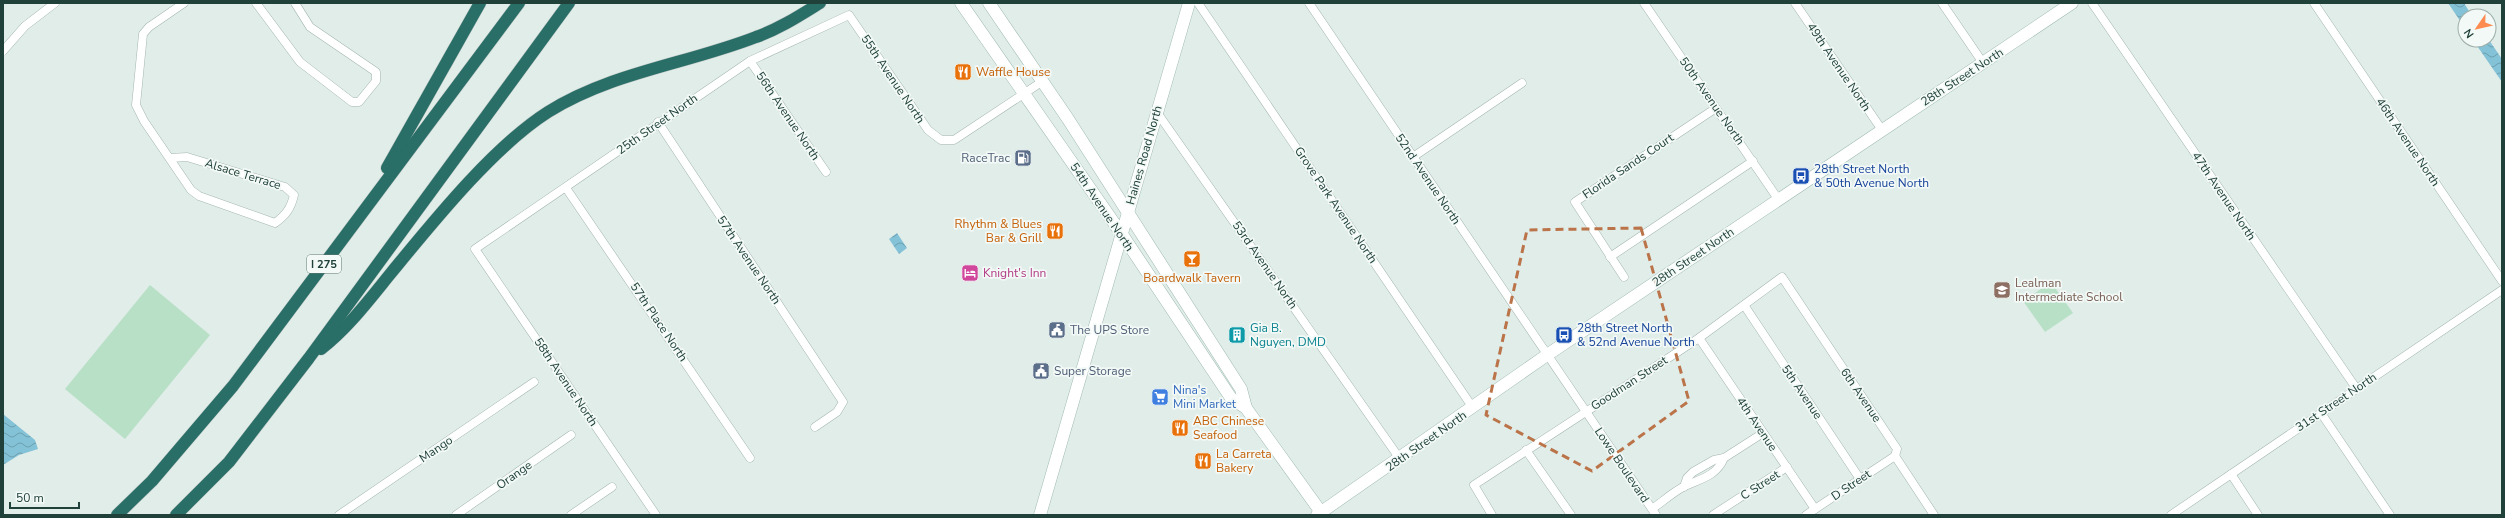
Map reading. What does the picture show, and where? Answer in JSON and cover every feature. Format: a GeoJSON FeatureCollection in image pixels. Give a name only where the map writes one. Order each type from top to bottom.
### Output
{"type":"FeatureCollection","features":[{"type":"Feature","properties":{"kind":"highway"},"geometry":{"type":"LineString","coordinates":[[352,226],[391,162],[480,3]]}},
{"type":"Feature","properties":{"kind":"highway","name":"I 275"},"geometry":{"type":"LineString","coordinates":[[117,515],[152,481],[204,422],[518,3]]}},
{"type":"Feature","properties":{"kind":"highway"},"geometry":{"type":"LineString","coordinates":[[176,515],[229,462],[309,358],[569,3]]}},
{"type":"Feature","properties":{"kind":"highway"},"geometry":{"type":"LineString","coordinates":[[309,358],[338,336],[415,244],[499,153],[547,113],[598,86],[756,37],[784,25],[820,3]]}},
{"type":"Feature","properties":{"kind":"street"},"geometry":{"type":"LineString","coordinates":[[3,51],[25,26],[55,3]]}},
{"type":"Feature","properties":{"kind":"street","name":"Alsace Terrace"},"geometry":{"type":"LineString","coordinates":[[170,158],[187,157],[285,187],[294,195],[292,204],[285,216],[275,223],[199,196],[191,190],[144,121],[136,104],[143,34],[149,27],[184,3]]}},
{"type":"Feature","properties":{"kind":"street"},"geometry":{"type":"LineString","coordinates":[[256,3],[300,62],[352,102],[359,102],[376,81],[376,72],[310,27],[295,3]]}},
{"type":"Feature","properties":{"kind":"street","name":"54th Avenue North"},"geometry":{"type":"LineString","coordinates":[[961,3],[1120,233],[1231,398],[1246,408]]}},
{"type":"Feature","properties":{"kind":"street","name":"54th Avenue North"},"geometry":{"type":"LineString","coordinates":[[989,3],[1128,211],[1241,390],[1246,408],[1320,514]]}},
{"type":"Feature","properties":{"kind":"street","name":"Haines Road North"},"geometry":{"type":"LineString","coordinates":[[1040,515],[1120,233],[1128,211],[1156,111],[1175,56],[1189,3]]}},
{"type":"Feature","properties":{"kind":"street","name":"Grove Park Avenue North"},"geometry":{"type":"LineString","coordinates":[[1198,3],[1473,408]]}},
{"type":"Feature","properties":{"kind":"street","name":"52nd Avenue North"},"geometry":{"type":"LineString","coordinates":[[1309,3],[1547,355]]}},
{"type":"Feature","properties":{"kind":"street","name":"50th Avenue North"},"geometry":{"type":"LineString","coordinates":[[1644,3],[1753,161],[1778,200]]}},
{"type":"Feature","properties":{"kind":"street","name":"49th Avenue North"},"geometry":{"type":"LineString","coordinates":[[1796,3],[1882,130]]}},
{"type":"Feature","properties":{"kind":"street"},"geometry":{"type":"LineString","coordinates":[[1942,3],[1983,62]]}},
{"type":"Feature","properties":{"kind":"street","name":"28th Street North"},"geometry":{"type":"LineString","coordinates":[[1320,514],[1400,460],[1547,355],[2072,3]]}},
{"type":"Feature","properties":{"kind":"street","name":"47th Avenue North"},"geometry":{"type":"LineString","coordinates":[[2092,3],[2356,388]]}},
{"type":"Feature","properties":{"kind":"street","name":"46th Avenue North"},"geometry":{"type":"LineString","coordinates":[[2314,3],[2502,281]]}},
{"type":"Feature","properties":{"kind":"street","name":"55th Avenue North"},"geometry":{"type":"LineString","coordinates":[[849,15],[928,130],[941,140],[954,140],[1024,94]]}},
{"type":"Feature","properties":{"kind":"street","name":"25th Street North"},"geometry":{"type":"LineString","coordinates":[[475,249],[566,188],[658,122],[750,61],[849,15]]}},
{"type":"Feature","properties":{"kind":"street","name":"56th Avenue North"},"geometry":{"type":"LineString","coordinates":[[750,61],[826,172]]}},
{"type":"Feature","properties":{"kind":"street"},"geometry":{"type":"LineString","coordinates":[[1024,94],[1043,82]]}},
{"type":"Feature","properties":{"kind":"street"},"geometry":{"type":"LineString","coordinates":[[1413,157],[1522,83]]}},
{"type":"Feature","properties":{"kind":"street","name":"Florida Sands Court"},"geometry":{"type":"LineString","coordinates":[[1624,277],[1575,202],[1716,108]]}},
{"type":"Feature","properties":{"kind":"street","name":"53rd Avenue North"},"geometry":{"type":"LineString","coordinates":[[1156,111],[1400,460]]}},
{"type":"Feature","properties":{"kind":"street","name":"57th Avenue North"},"geometry":{"type":"LineString","coordinates":[[658,122],[840,397],[842,406],[815,427]]}},
{"type":"Feature","properties":{"kind":"street"},"geometry":{"type":"LineString","coordinates":[[1610,257],[1753,161]]}},
{"type":"Feature","properties":{"kind":"street","name":"57th Place North"},"geometry":{"type":"LineString","coordinates":[[566,188],[750,458]]}},
{"type":"Feature","properties":{"kind":"street","name":"58th Avenue North"},"geometry":{"type":"LineString","coordinates":[[475,249],[656,515]]}},
{"type":"Feature","properties":{"kind":"street","name":"Goodman Street"},"geometry":{"type":"LineString","coordinates":[[1492,515],[1474,485],[1699,338],[1782,277]]}},
{"type":"Feature","properties":{"kind":"street","name":"6th Avenue"},"geometry":{"type":"LineString","coordinates":[[1782,277],[1897,449],[1895,456],[1932,514]]}},
{"type":"Feature","properties":{"kind":"street","name":"31st Street North"},"geometry":{"type":"LineString","coordinates":[[2171,515],[2502,290]]}},
{"type":"Feature","properties":{"kind":"street","name":"5th Avenue"},"geometry":{"type":"LineString","coordinates":[[1744,305],[1860,479]]}},
{"type":"Feature","properties":{"kind":"street","name":"4th Avenue"},"geometry":{"type":"LineString","coordinates":[[1699,338],[1815,509]]}},
{"type":"Feature","properties":{"kind":"street","name":"Lowe Boulevard"},"geometry":{"type":"LineString","coordinates":[[1547,355],[1654,512]]}},
{"type":"Feature","properties":{"kind":"street","name":"Mango"},"geometry":{"type":"LineString","coordinates":[[339,515],[534,382]]}},
{"type":"Feature","properties":{"kind":"street"},"geometry":{"type":"LineString","coordinates":[[2321,413],[2390,515]]}},
{"type":"Feature","properties":{"kind":"street"},"geometry":{"type":"LineString","coordinates":[[1654,512],[1684,487],[1687,478],[1693,472],[1714,460],[1724,458],[1763,433]]}},
{"type":"Feature","properties":{"kind":"street","name":"Orange"},"geometry":{"type":"LineString","coordinates":[[456,515],[571,435]]}},
{"type":"Feature","properties":{"kind":"street"},"geometry":{"type":"LineString","coordinates":[[1526,450],[1571,515]]}},
{"type":"Feature","properties":{"kind":"street","name":"D Street"},"geometry":{"type":"LineString","coordinates":[[1806,515],[1895,456]]}},
{"type":"Feature","properties":{"kind":"street","name":"C Street"},"geometry":{"type":"LineString","coordinates":[[1712,515],[1787,467]]}},
{"type":"Feature","properties":{"kind":"street"},"geometry":{"type":"LineString","coordinates":[[2231,474],[2258,515]]}},
{"type":"Feature","properties":{"kind":"street"},"geometry":{"type":"LineString","coordinates":[[571,515],[612,487]]}},
{"type":"Feature","properties":{"kind":"highlighted area"},"geometry":{"type":"Polygon","coordinates":[[[1641,228],[1689,401],[1592,471],[1486,415],[1527,230],[1641,228]]]}},
{"type":"Feature","properties":{"kind":"green space"},"geometry":{"type":"Polygon","coordinates":[[[2051,282],[2073,313],[2045,332],[2023,301],[2051,282]]]}},
{"type":"Feature","properties":{"kind":"green space"},"geometry":{"type":"Polygon","coordinates":[[[150,285],[210,335],[125,439],[65,389],[150,285]]]}},
{"type":"Feature","properties":{"kind":"water"},"geometry":{"type":"Polygon","coordinates":[[[2448,3],[2464,3],[2467,8],[2457,8],[2457,16],[2448,3]]]}},
{"type":"Feature","properties":{"kind":"water"},"geometry":{"type":"Polygon","coordinates":[[[2479,48],[2494,48],[2502,59],[2502,82],[2479,48]]]}},
{"type":"Feature","properties":{"kind":"water"},"geometry":{"type":"Polygon","coordinates":[[[897,233],[907,248],[899,254],[889,239],[897,233]]]}},
{"type":"Feature","properties":{"kind":"water"},"geometry":{"type":"Polygon","coordinates":[[[3,414],[35,440],[38,449],[19,455],[3,465],[3,414]]]}},
{"type":"Feature","properties":{"kind":"place","name":"Waffle House"},"geometry":{"type":"Point","coordinates":[963,72]}},
{"type":"Feature","properties":{"kind":"place","name":"RaceTrac"},"geometry":{"type":"Point","coordinates":[1023,158]}},
{"type":"Feature","properties":{"kind":"place","name":"28th Street North & 50th Avenue North"},"geometry":{"type":"Point","coordinates":[1801,176]}},
{"type":"Feature","properties":{"kind":"place","name":"Rhythm & Blues Bar & Grill"},"geometry":{"type":"Point","coordinates":[1055,231]}},
{"type":"Feature","properties":{"kind":"place","name":"Boardwalk Tavern"},"geometry":{"type":"Point","coordinates":[1192,259]}},
{"type":"Feature","properties":{"kind":"place","name":"Knight's Inn"},"geometry":{"type":"Point","coordinates":[970,273]}},
{"type":"Feature","properties":{"kind":"place","name":"Lealman Intermediate School"},"geometry":{"type":"Point","coordinates":[2002,290]}},
{"type":"Feature","properties":{"kind":"place","name":"The UPS Store"},"geometry":{"type":"Point","coordinates":[1057,330]}},
{"type":"Feature","properties":{"kind":"place","name":"Gia B. Nguyen, DMD"},"geometry":{"type":"Point","coordinates":[1237,335]}},
{"type":"Feature","properties":{"kind":"place","name":"28th Street North & 52nd Avenue North"},"geometry":{"type":"Point","coordinates":[1564,335]}},
{"type":"Feature","properties":{"kind":"place","name":"Super Storage"},"geometry":{"type":"Point","coordinates":[1041,371]}},
{"type":"Feature","properties":{"kind":"place","name":"Nina's Mini Market"},"geometry":{"type":"Point","coordinates":[1160,397]}},
{"type":"Feature","properties":{"kind":"place","name":"ABC Chinese Seafood"},"geometry":{"type":"Point","coordinates":[1180,428]}},
{"type":"Feature","properties":{"kind":"place","name":"La Carreta Bakery"},"geometry":{"type":"Point","coordinates":[1203,461]}}]}
